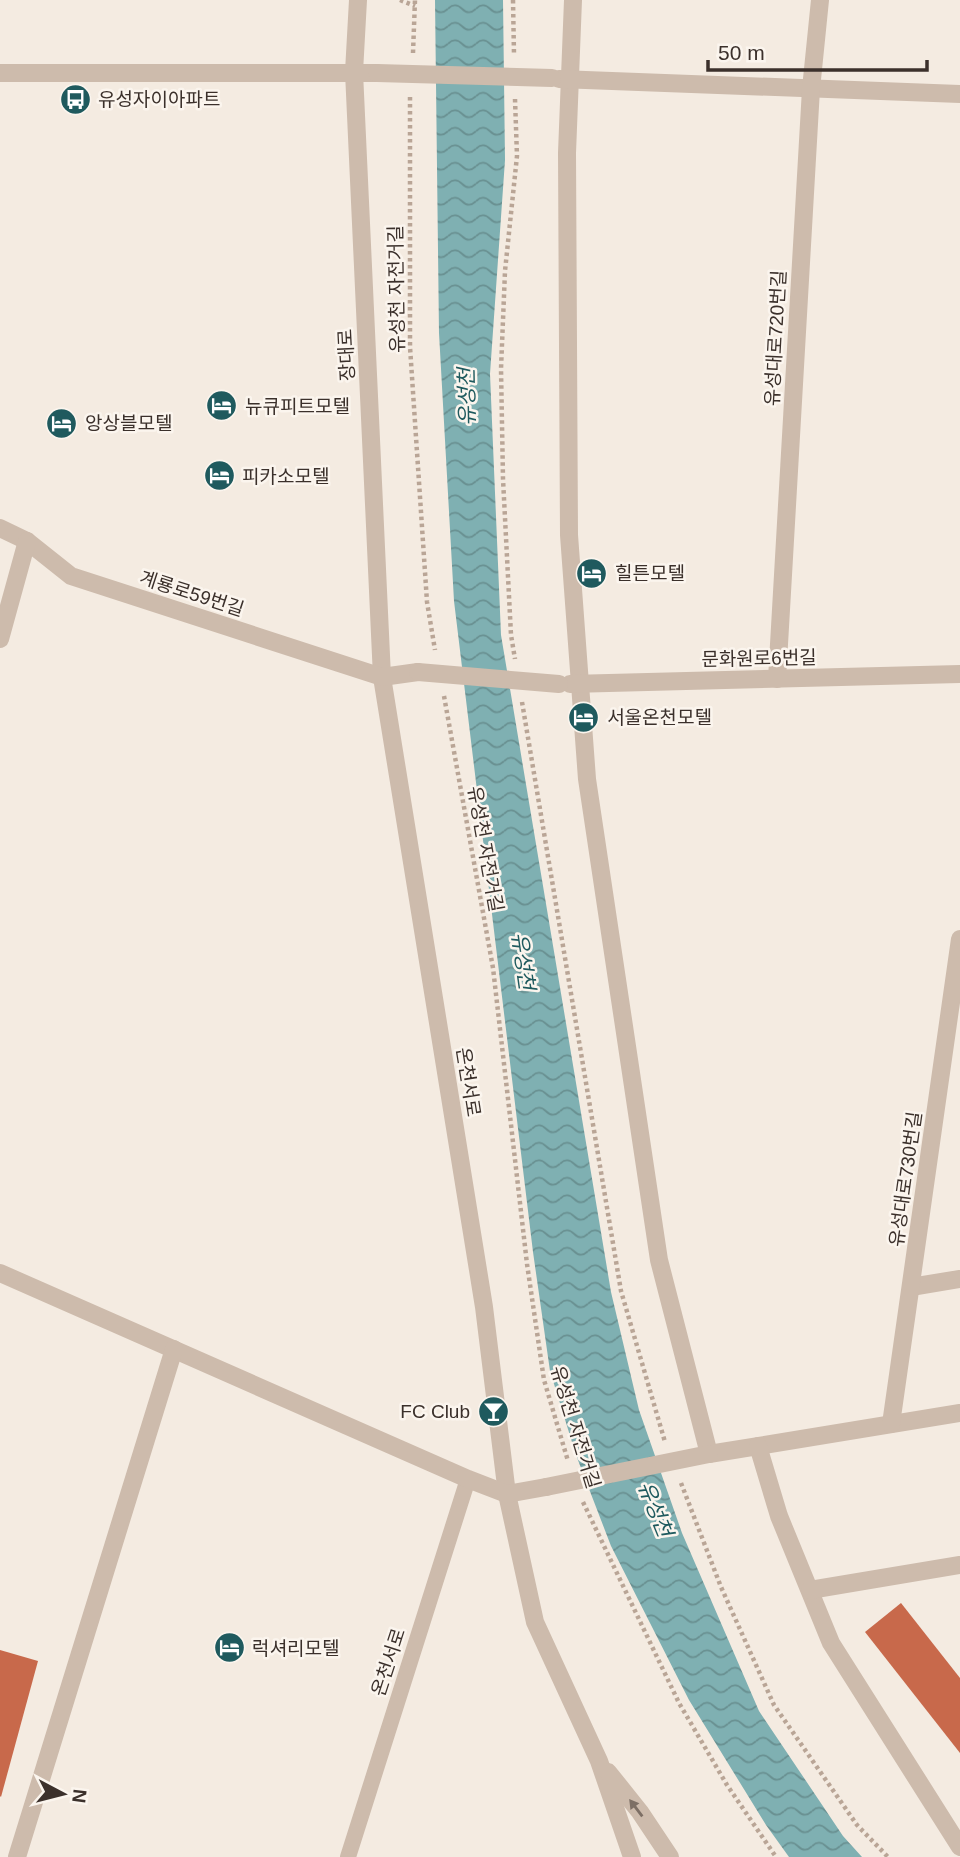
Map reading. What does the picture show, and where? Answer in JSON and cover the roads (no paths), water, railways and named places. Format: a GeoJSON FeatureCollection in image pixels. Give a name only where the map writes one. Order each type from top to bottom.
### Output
{"type":"FeatureCollection","features":[{"type":"Feature","properties":{"kind":"street","name":"장대로"},"geometry":{"type":"LineString","coordinates":[[358,0],[354,72],[382,677]]}},
{"type":"Feature","properties":{"kind":"street"},"geometry":{"type":"LineString","coordinates":[[573,0],[561,79],[567,153],[569,535],[587,779],[659,1260],[709,1454]]}},
{"type":"Feature","properties":{"kind":"street","name":"유성대로720번길"},"geometry":{"type":"LineString","coordinates":[[777,679],[811,89],[820,0]]}},
{"type":"Feature","properties":{"kind":"street"},"geometry":{"type":"LineString","coordinates":[[0,73],[354,72],[960,94]]}},
{"type":"Feature","properties":{"kind":"street","name":"계룡로59번길"},"geometry":{"type":"LineString","coordinates":[[0,528],[27,541],[71,576],[382,677]]}},
{"type":"Feature","properties":{"kind":"street"},"geometry":{"type":"LineString","coordinates":[[0,639],[27,541]]}},
{"type":"Feature","properties":{"kind":"street","name":"문화원로6번길"},"geometry":{"type":"LineString","coordinates":[[382,677],[418,672],[580,684],[960,674]]}},
{"type":"Feature","properties":{"kind":"street","name":"온천서로"},"geometry":{"type":"LineString","coordinates":[[382,677],[484,1307],[507,1494],[535,1622],[599,1760],[632,1857]]}},
{"type":"Feature","properties":{"kind":"street","name":"유성대로730번길"},"geometry":{"type":"LineString","coordinates":[[891,1424],[960,939]]}},
{"type":"Feature","properties":{"kind":"street"},"geometry":{"type":"LineString","coordinates":[[0,1273],[507,1494],[709,1454],[960,1413]]}},
{"type":"Feature","properties":{"kind":"street"},"geometry":{"type":"LineString","coordinates":[[911,1287],[960,1279]]}},
{"type":"Feature","properties":{"kind":"street"},"geometry":{"type":"LineString","coordinates":[[17,1857],[174,1349]]}},
{"type":"Feature","properties":{"kind":"street"},"geometry":{"type":"LineString","coordinates":[[758,1446],[779,1516],[831,1643],[960,1847]]}},
{"type":"Feature","properties":{"kind":"street"},"geometry":{"type":"LineString","coordinates":[[810,1590],[960,1565]]}},
{"type":"Feature","properties":{"kind":"street"},"geometry":{"type":"LineString","coordinates":[[599,1760],[640,1812],[670,1857]]}},
{"type":"Feature","properties":{"kind":"lane","name":"온천서로"},"geometry":{"type":"LineString","coordinates":[[348,1857],[468,1479]]}},
{"type":"Feature","properties":{"kind":"water","name":"유성천"},"geometry":{"type":"Polygon","coordinates":[[[435,0],[503,0],[505,160],[490,374],[501,635],[611,1292],[639,1410],[682,1533],[759,1711],[843,1836],[862,1857],[789,1857],[766,1825],[689,1700],[611,1546],[576,1455],[550,1371],[533,1252],[454,601],[439,333],[435,0]]]}},
{"type":"Feature","properties":{"kind":"place","name":"유성자이아파트"},"geometry":{"type":"Point","coordinates":[75,99]}},
{"type":"Feature","properties":{"kind":"place","name":"뉴큐피트모텔"},"geometry":{"type":"Point","coordinates":[222,406]}},
{"type":"Feature","properties":{"kind":"place","name":"앙상블모텔"},"geometry":{"type":"Point","coordinates":[62,423]}},
{"type":"Feature","properties":{"kind":"place","name":"피카소모텔"},"geometry":{"type":"Point","coordinates":[219,476]}},
{"type":"Feature","properties":{"kind":"place","name":"힐튼모텔"},"geometry":{"type":"Point","coordinates":[592,573]}},
{"type":"Feature","properties":{"kind":"place","name":"서울온천모텔"},"geometry":{"type":"Point","coordinates":[584,717]}},
{"type":"Feature","properties":{"kind":"place","name":"FC Club"},"geometry":{"type":"Point","coordinates":[493,1411]}},
{"type":"Feature","properties":{"kind":"place","name":"럭셔리모텔"},"geometry":{"type":"Point","coordinates":[229,1648]}}]}
